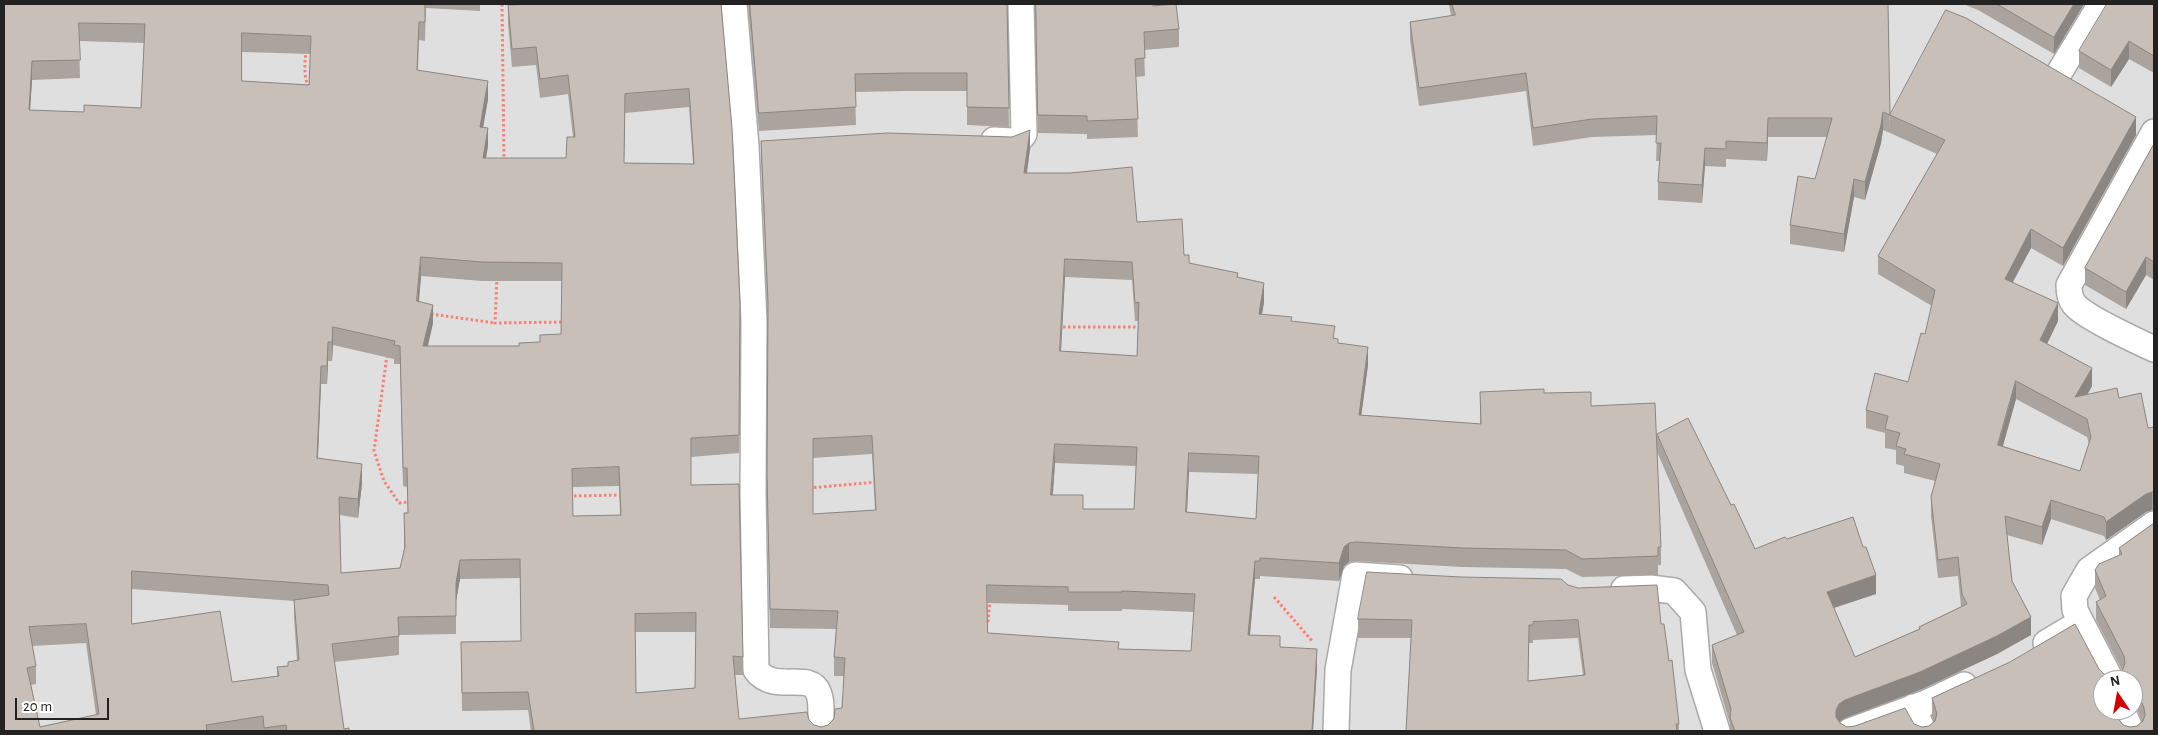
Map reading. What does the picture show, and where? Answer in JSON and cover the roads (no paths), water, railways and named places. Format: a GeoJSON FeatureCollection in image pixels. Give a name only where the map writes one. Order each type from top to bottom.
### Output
{"type":"FeatureCollection","features":[{"type":"Feature","properties":{"kind":"street"},"geometry":{"type":"LineString","coordinates":[[734,4],[756,146],[753,493],[756,670],[760,676],[773,682],[809,682],[814,685],[819,693],[821,731]]}},
{"type":"Feature","properties":{"kind":"street"},"geometry":{"type":"LineString","coordinates":[[974,140],[1012,141],[1021,138],[1024,134],[1021,4]]}},
{"type":"Feature","properties":{"kind":"street"},"geometry":{"type":"LineString","coordinates":[[2035,59],[2067,78],[2101,4]]}},
{"type":"Feature","properties":{"kind":"street"},"geometry":{"type":"LineString","coordinates":[[2149,127],[2068,286],[2075,306],[2117,331],[2154,349]]}},
{"type":"Feature","properties":{"kind":"street"},"geometry":{"type":"LineString","coordinates":[[2106,670],[2080,622],[2075,610],[2074,596],[2089,570],[2154,524]]}},
{"type":"Feature","properties":{"kind":"street"},"geometry":{"type":"LineString","coordinates":[[1336,731],[1338,670],[1355,575],[1423,579]]}},
{"type":"Feature","properties":{"kind":"street"},"geometry":{"type":"LineString","coordinates":[[1605,590],[1650,588],[1674,591],[1693,612],[1698,670],[1717,731]]}},
{"type":"Feature","properties":{"kind":"street"},"geometry":{"type":"LineString","coordinates":[[2030,652],[2080,622]]}},
{"type":"Feature","properties":{"kind":"street"},"geometry":{"type":"LineString","coordinates":[[1850,731],[1913,708],[1987,675]]}},
{"type":"Feature","properties":{"kind":"street"},"geometry":{"type":"LineString","coordinates":[[1913,708],[1924,731]]}}]}
